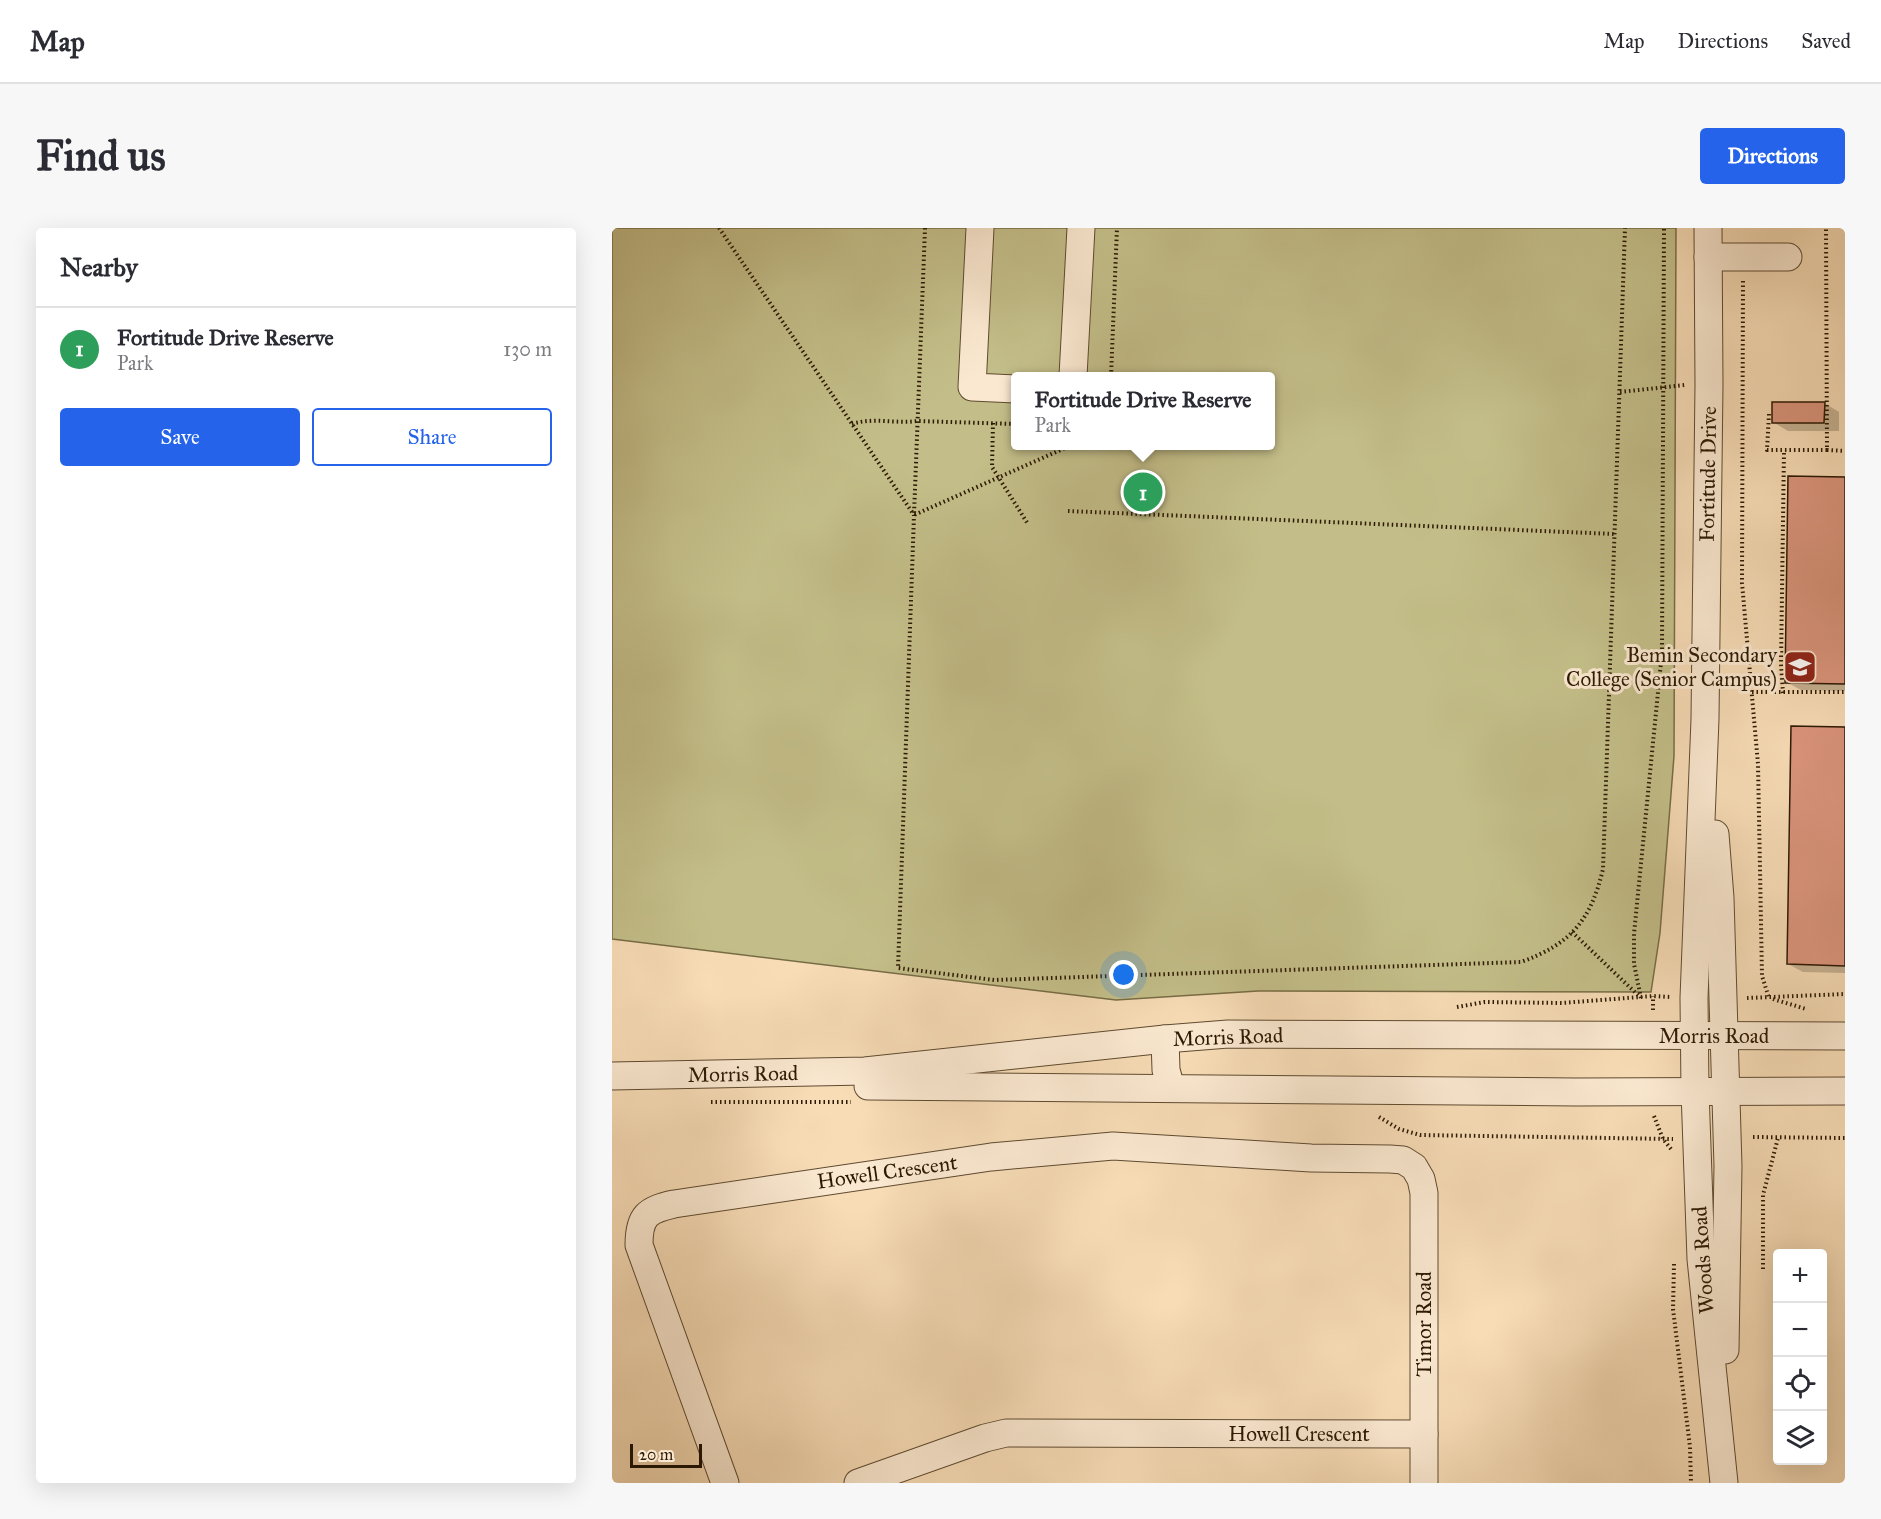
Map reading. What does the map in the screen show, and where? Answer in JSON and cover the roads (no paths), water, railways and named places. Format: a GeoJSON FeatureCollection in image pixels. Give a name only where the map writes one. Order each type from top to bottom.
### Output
{"type":"FeatureCollection","features":[{"type":"Feature","properties":{"kind":"street"},"geometry":{"type":"LineString","coordinates":[[980,228],[972,387],[1011,389]]}},
{"type":"Feature","properties":{"kind":"street"},"geometry":{"type":"LineString","coordinates":[[1073,372],[1081,228]]}},
{"type":"Feature","properties":{"kind":"street","name":"Fortitude Drive"},"geometry":{"type":"LineString","coordinates":[[1694,1035],[1705,719],[1709,384],[1708,228]]}},
{"type":"Feature","properties":{"kind":"street"},"geometry":{"type":"LineString","coordinates":[[1708,257],[1788,257]]}},
{"type":"Feature","properties":{"kind":"street","name":"Fortitude Drive"},"geometry":{"type":"LineString","coordinates":[[1705,719],[1720,898],[1723,1036]]}},
{"type":"Feature","properties":{"kind":"street","name":"Morris Road"},"geometry":{"type":"LineString","coordinates":[[612,1076],[865,1071],[1228,1034],[1845,1036]]}},
{"type":"Feature","properties":{"kind":"street","name":"Woods Road"},"geometry":{"type":"LineString","coordinates":[[1694,1035],[1701,1259],[1724,1483]]}},
{"type":"Feature","properties":{"kind":"street","name":"Woods Road"},"geometry":{"type":"LineString","coordinates":[[1723,1036],[1728,1166],[1724,1483]]}},
{"type":"Feature","properties":{"kind":"street"},"geometry":{"type":"LineString","coordinates":[[1165,1039],[1166,1070],[1170,1088]]}},
{"type":"Feature","properties":{"kind":"street","name":"Morris Road"},"geometry":{"type":"LineString","coordinates":[[612,1084],[1483,1092],[1845,1091]]}},
{"type":"Feature","properties":{"kind":"street","name":"Howell Crescent"},"geometry":{"type":"LineString","coordinates":[[725,1483],[639,1245],[639,1228],[647,1213],[659,1207],[991,1157],[1113,1146],[1311,1158],[1390,1159],[1403,1160],[1414,1167]]}},
{"type":"Feature","properties":{"kind":"street","name":"Timor Road"},"geometry":{"type":"LineString","coordinates":[[1414,1167],[1421,1179],[1424,1193],[1424,1483]]}},
{"type":"Feature","properties":{"kind":"street","name":"Howell Crescent"},"geometry":{"type":"LineString","coordinates":[[858,1483],[984,1438],[1006,1434],[1424,1434]]}},
{"type":"Feature","properties":{"kind":"place","name":"Fortitude Drive Reserve"},"geometry":{"type":"Point","coordinates":[1143,492]}},
{"type":"Feature","properties":{"kind":"place","name":"Bemin Secondary College (Senior Campus)"},"geometry":{"type":"Point","coordinates":[1800,667]}}]}
